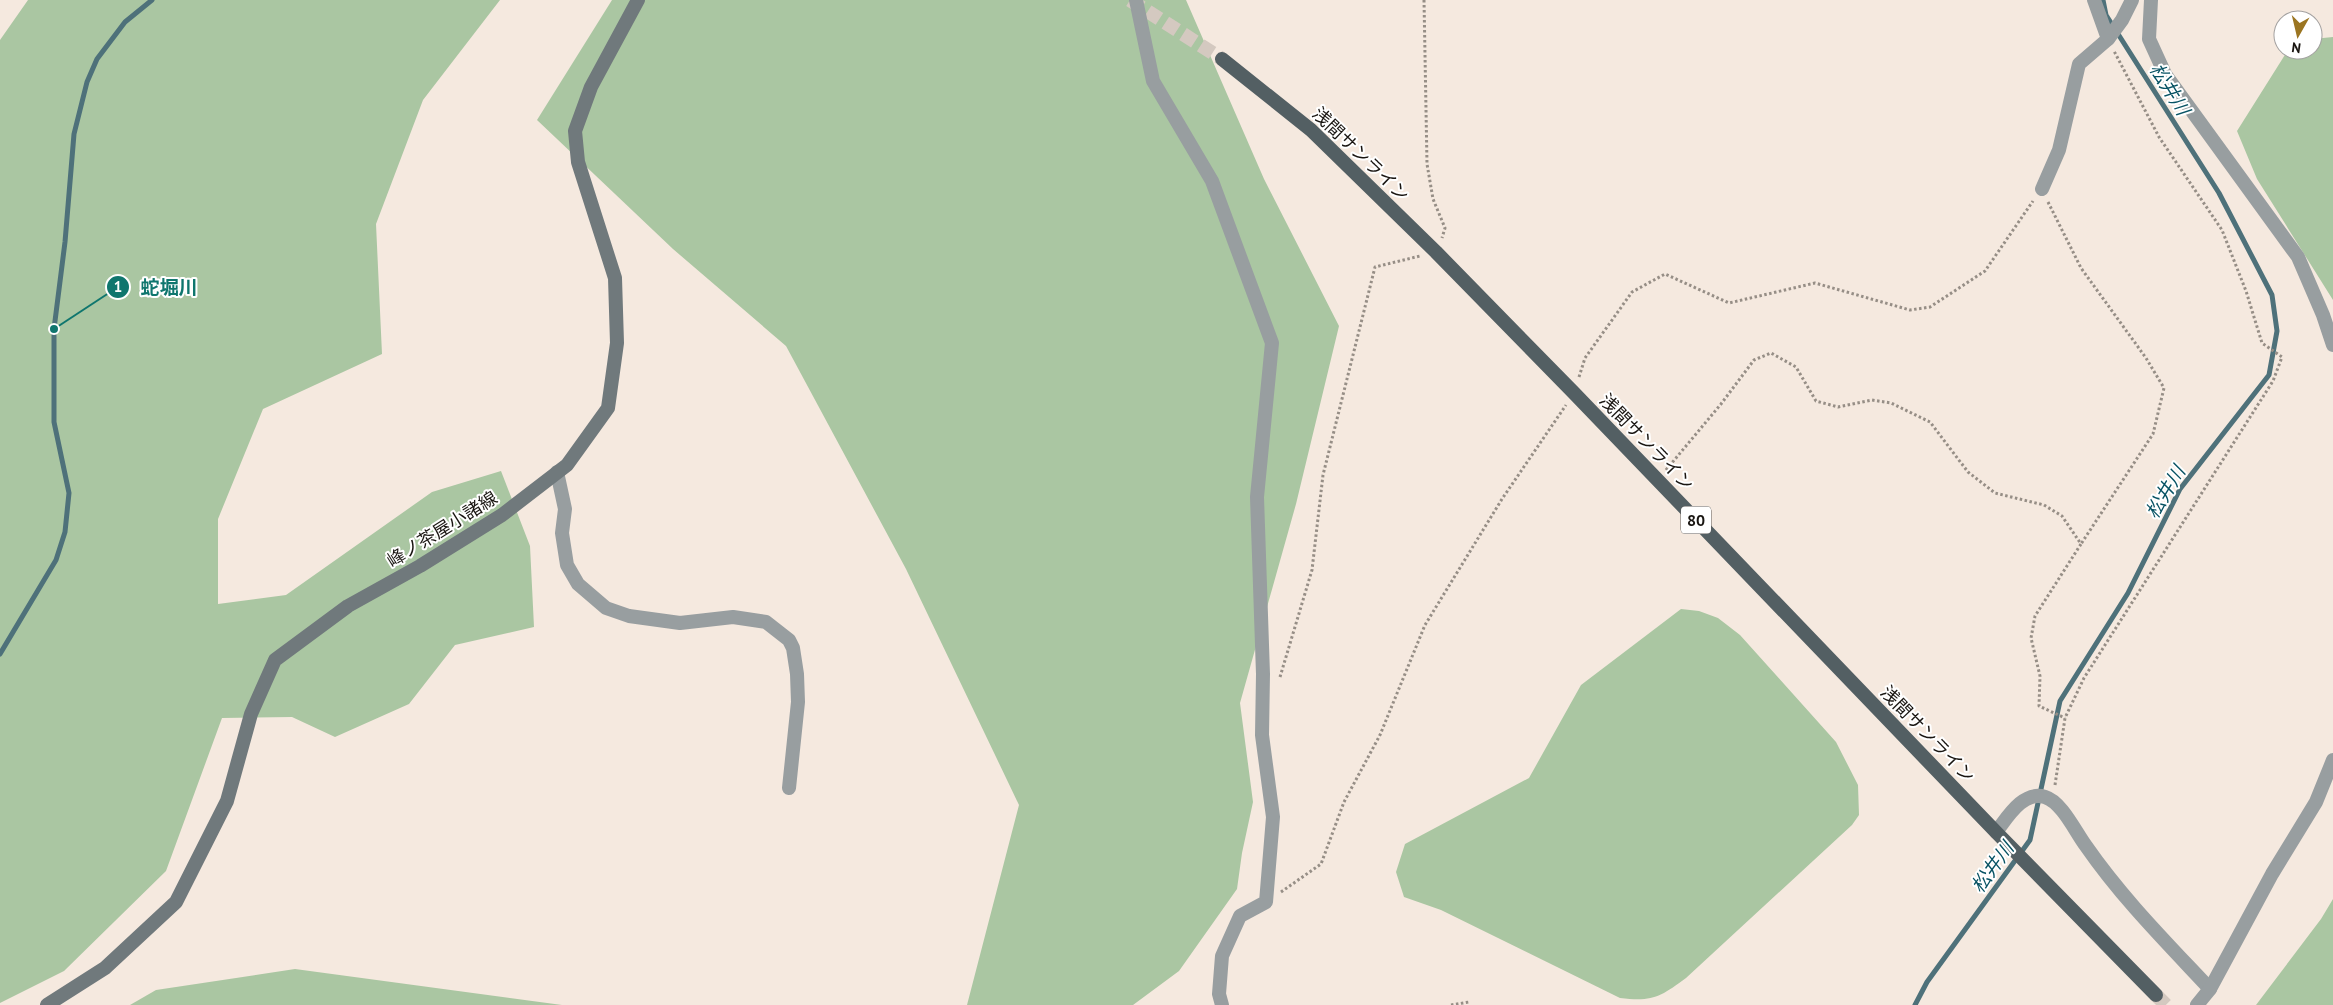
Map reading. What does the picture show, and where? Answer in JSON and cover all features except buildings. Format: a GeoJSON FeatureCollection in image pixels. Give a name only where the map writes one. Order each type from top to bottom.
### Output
{"type":"FeatureCollection","features":[{"type":"Feature","properties":{"kind":"main road","name":"峰ノ茶屋小諸線"},"geometry":{"type":"LineString","coordinates":[[47,1005],[105,968],[176,902],[226,801],[251,714],[275,660],[348,606],[420,566],[502,515],[567,464],[608,408],[617,343],[614,278],[578,162],[576,131],[591,87],[638,0]]}},
{"type":"Feature","properties":{"kind":"main road","name":"浅間サンライン"},"geometry":{"type":"LineString","coordinates":[[1222,59],[1311,130],[1436,252],[2156,995]]}},
{"type":"Feature","properties":{"kind":"street"},"geometry":{"type":"LineString","coordinates":[[1136,0],[1153,81],[1212,180],[1272,343],[1257,497],[1263,674],[1262,735],[1273,817],[1266,902],[1240,916],[1222,956],[1219,994],[1222,1005]]}},
{"type":"Feature","properties":{"kind":"street"},"geometry":{"type":"LineString","coordinates":[[2094,0],[2108,39]]}},
{"type":"Feature","properties":{"kind":"street"},"geometry":{"type":"LineString","coordinates":[[2042,189],[2059,150],[2078,64],[2108,39],[2122,20],[2132,0]]}},
{"type":"Feature","properties":{"kind":"street"},"geometry":{"type":"LineString","coordinates":[[2151,0],[2149,39],[2166,74],[2298,257],[2333,345]]}},
{"type":"Feature","properties":{"kind":"street"},"geometry":{"type":"LineString","coordinates":[[558,472],[565,509],[562,533],[567,564],[578,584],[606,608],[629,616],[680,623],[733,618],[766,622],[789,640],[793,648],[797,674],[798,702],[789,788]]}},
{"type":"Feature","properties":{"kind":"street"},"geometry":{"type":"LineString","coordinates":[[2197,1005],[2210,989],[2272,874],[2316,802],[2329,776],[2333,760]]}},
{"type":"Feature","properties":{"kind":"street"},"geometry":{"type":"LineString","coordinates":[[1996,832],[2016,806],[2025,800],[2037,796],[2053,801],[2066,816],[2109,879],[2210,989]]}},
{"type":"Feature","properties":{"kind":"path"},"geometry":{"type":"LineString","coordinates":[[1279,680],[1312,570],[1323,475],[1375,267],[1436,252],[1445,228],[1433,198],[1427,164],[1424,0]]}},
{"type":"Feature","properties":{"kind":"path"},"geometry":{"type":"LineString","coordinates":[[2053,801],[2065,718],[2084,678],[2273,381],[2282,357],[2262,343],[2246,291],[2222,230],[2159,137],[2108,39]]}},
{"type":"Feature","properties":{"kind":"path"},"geometry":{"type":"LineString","coordinates":[[1266,902],[1321,864],[1344,802],[1380,735],[1425,625],[1502,499],[1574,393],[1585,358],[1632,292],[1665,274],[1729,303],[1815,283],[1910,310],[1930,307],[1985,271],[2042,189],[2081,268],[2146,358],[2164,388],[2153,434],[2035,616],[2031,638],[2040,676],[2039,706],[2065,718]]}},
{"type":"Feature","properties":{"kind":"path"},"geometry":{"type":"LineString","coordinates":[[1658,480],[1721,404],[1754,360],[1771,353],[1796,367],[1816,401],[1838,407],[1872,400],[1892,403],[1930,422],[1968,472],[1995,493],[2044,505],[2062,516],[2081,544]]}},
{"type":"Feature","properties":{"kind":"path"},"geometry":{"type":"LineString","coordinates":[[1451,1005],[1469,1002]]}},
{"type":"Feature","properties":{"kind":"green space"},"geometry":{"type":"Polygon","coordinates":[[[28,0],[500,0],[423,100],[376,224],[382,354],[263,409],[218,519],[218,604],[286,595],[432,492],[501,471],[530,546],[534,627],[455,645],[409,704],[335,737],[292,717],[222,718],[166,871],[64,971],[0,1003],[0,40],[28,0]]]}},
{"type":"Feature","properties":{"kind":"green space"},"geometry":{"type":"Polygon","coordinates":[[[612,0],[1186,0],[1264,179],[1339,326],[1296,504],[1240,703],[1253,802],[1242,853],[1237,889],[1179,971],[1133,1005],[967,1005],[1019,805],[906,569],[786,346],[673,249],[537,120],[612,0]]]}},
{"type":"Feature","properties":{"kind":"green space"},"geometry":{"type":"Polygon","coordinates":[[[2333,37],[2333,300],[2257,179],[2237,131],[2282,60],[2323,60],[2323,38],[2333,37]]]}},
{"type":"Feature","properties":{"kind":"green space"},"geometry":{"type":"Polygon","coordinates":[[[1681,609],[1699,611],[1718,618],[1740,635],[1836,742],[1858,785],[1859,815],[1852,825],[1686,978],[1656,997],[1641,999],[1620,998],[1441,910],[1404,897],[1396,872],[1405,844],[1529,778],[1581,685],[1681,609]]]}},
{"type":"Feature","properties":{"kind":"green space"},"geometry":{"type":"Polygon","coordinates":[[[2333,899],[2333,1005],[2256,1005],[2321,919],[2333,899]]]}},
{"type":"Feature","properties":{"kind":"green space"},"geometry":{"type":"Polygon","coordinates":[[[295,969],[562,1005],[130,1005],[156,990],[295,969]]]}},
{"type":"Feature","properties":{"kind":"waterway"},"geometry":{"type":"LineString","coordinates":[[0,654],[56,560],[65,532],[69,493],[54,422],[54,329],[65,242],[74,134],[87,82],[97,59],[125,22],[152,0]]}},
{"type":"Feature","properties":{"kind":"waterway","name":"松井川"},"geometry":{"type":"LineString","coordinates":[[1915,1005],[1927,982],[2030,840],[2060,701],[2128,593],[2180,489],[2269,375],[2277,331],[2272,295],[2219,193],[2106,15],[2103,0]]}},
{"type":"Feature","properties":{"kind":"tunnel"},"geometry":{"type":"LineString","coordinates":[[1130,0],[1222,59]]}},
{"type":"Feature","properties":{"kind":"tunnel"},"geometry":{"type":"LineString","coordinates":[[2156,995],[2166,1005]]}},
{"type":"Feature","properties":{"kind":"place","name":"蛇堀川"},"geometry":{"type":"Point","coordinates":[54,329]}}]}
